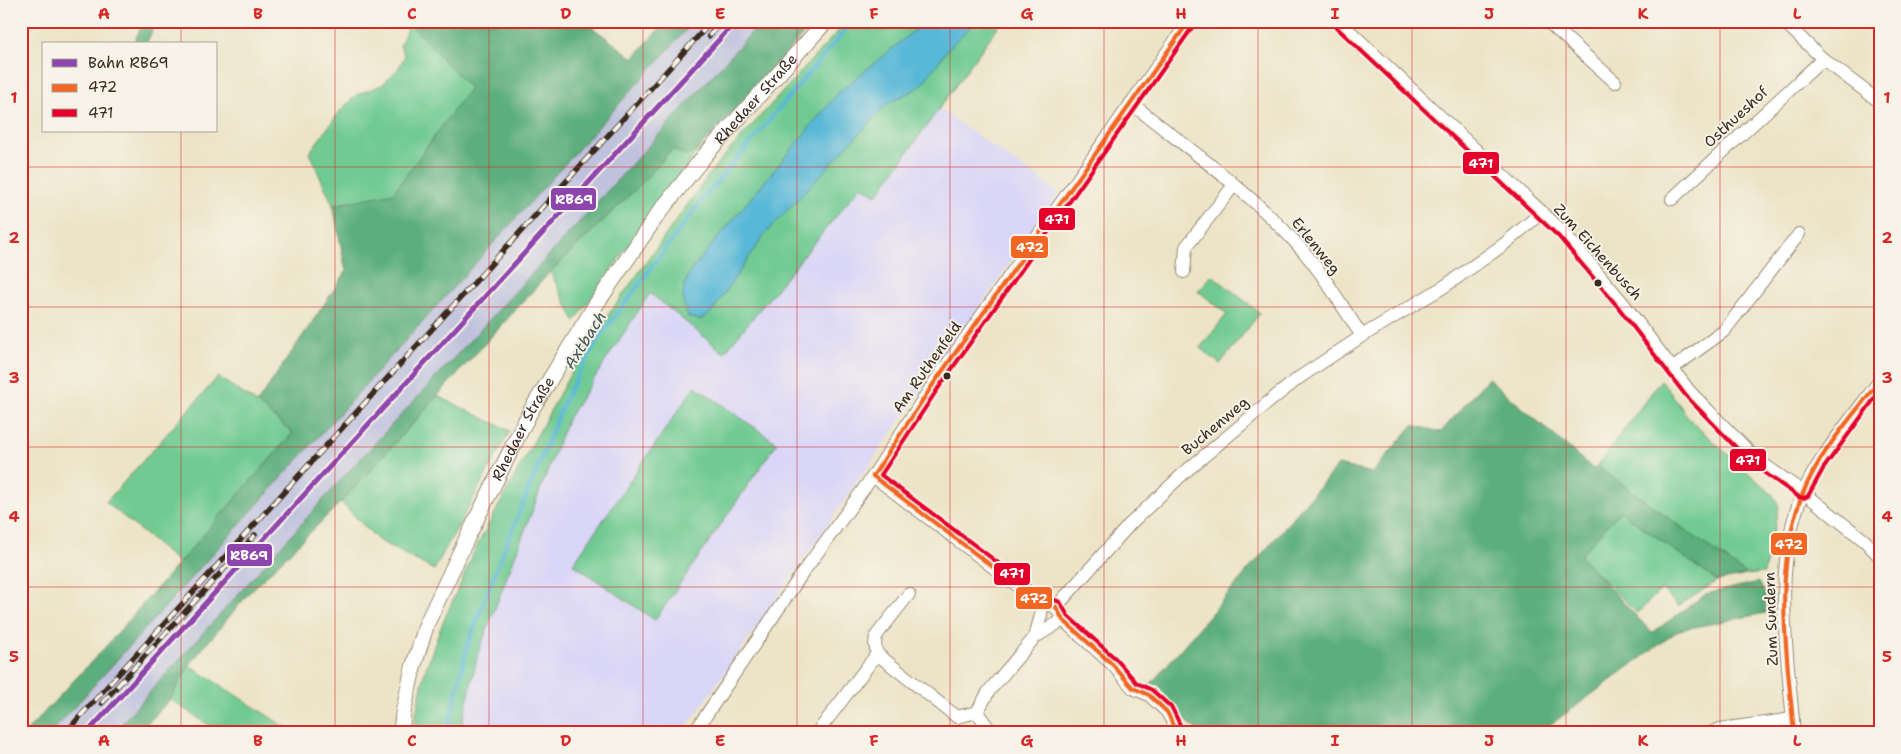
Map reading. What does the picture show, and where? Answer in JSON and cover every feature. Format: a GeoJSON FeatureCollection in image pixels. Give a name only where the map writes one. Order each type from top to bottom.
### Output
{"type":"FeatureCollection","features":[{"type":"Feature","properties":{"kind":"street","name":"Rhedaer Straße"},"geometry":{"type":"LineString","coordinates":[[401,733],[402,713],[427,623],[466,538],[530,412],[595,306],[658,214],[706,154],[826,21]]}},
{"type":"Feature","properties":{"kind":"street","name":"Am Ruthenfeld"},"geometry":{"type":"LineString","coordinates":[[694,733],[804,571],[873,476],[932,386],[1189,21]]}},
{"type":"Feature","properties":{"kind":"street","name":"Zum Eichenbusch"},"geometry":{"type":"LineString","coordinates":[[1339,21],[1564,233],[1623,303],[1690,392],[1756,459],[1803,492],[1865,541],[1880,557]]}},
{"type":"Feature","properties":{"kind":"street"},"geometry":{"type":"LineString","coordinates":[[1547,21],[1614,82]]}},
{"type":"Feature","properties":{"kind":"street"},"geometry":{"type":"LineString","coordinates":[[1783,21],[1823,59],[1880,102]]}},
{"type":"Feature","properties":{"kind":"street","name":"Osthueshof"},"geometry":{"type":"LineString","coordinates":[[1672,199],[1823,59]]}},
{"type":"Feature","properties":{"kind":"street","name":"Erlenweg"},"geometry":{"type":"LineString","coordinates":[[1131,103],[1234,185],[1272,218],[1297,244],[1316,268],[1362,336]]}},
{"type":"Feature","properties":{"kind":"street"},"geometry":{"type":"LineString","coordinates":[[1184,272],[1186,246],[1234,185]]}},
{"type":"Feature","properties":{"kind":"street","name":"Buchenweg"},"geometry":{"type":"LineString","coordinates":[[1056,607],[1130,524],[1186,472],[1300,377],[1362,336],[1445,286],[1503,245],[1542,213]]}},
{"type":"Feature","properties":{"kind":"street"},"geometry":{"type":"LineString","coordinates":[[1673,368],[1724,331],[1799,234]]}},
{"type":"Feature","properties":{"kind":"street","name":"Zum Sundern"},"geometry":{"type":"LineString","coordinates":[[1794,733],[1784,607],[1784,574],[1789,534],[1803,492],[1837,438],[1880,380]]}},
{"type":"Feature","properties":{"kind":"street"},"geometry":{"type":"LineString","coordinates":[[873,476],[1042,602],[1056,607],[1063,620],[1112,664],[1133,688],[1149,695],[1161,707],[1171,718],[1177,733]]}},
{"type":"Feature","properties":{"kind":"street"},"geometry":{"type":"LineString","coordinates":[[909,594],[876,636],[877,654],[958,717],[978,712],[989,691],[1034,637],[1063,620]]}},
{"type":"Feature","properties":{"kind":"street"},"geometry":{"type":"LineString","coordinates":[[1034,637],[1041,615],[1042,602]]}},
{"type":"Feature","properties":{"kind":"street"},"geometry":{"type":"LineString","coordinates":[[817,733],[877,654]]}},
{"type":"Feature","properties":{"kind":"street"},"geometry":{"type":"LineString","coordinates":[[978,712],[992,733]]}},
{"type":"Feature","properties":{"kind":"street"},"geometry":{"type":"LineString","coordinates":[[1711,733],[1720,729],[1793,719]]}},
{"type":"Feature","properties":{"kind":"shaded area"},"geometry":{"type":"Polygon","coordinates":[[[694,21],[762,21],[349,471],[113,733],[51,733],[694,21]]]}},
{"type":"Feature","properties":{"kind":"shaded area"},"geometry":{"type":"Polygon","coordinates":[[[939,109],[1059,193],[682,733],[460,733],[479,650],[567,420],[650,293],[724,353],[861,185],[877,194],[939,109]]]}},
{"type":"Feature","properties":{"kind":"green space"},"geometry":{"type":"Polygon","coordinates":[[[144,21],[157,21],[147,42],[134,42],[144,21]]]}},
{"type":"Feature","properties":{"kind":"green space"},"geometry":{"type":"Polygon","coordinates":[[[411,21],[584,21],[633,58],[666,21],[694,21],[51,733],[25,733],[107,645],[293,433],[257,403],[346,272],[333,205],[393,193],[470,88],[409,23],[411,21]]]}},
{"type":"Feature","properties":{"kind":"green space"},"geometry":{"type":"Polygon","coordinates":[[[762,21],[815,21],[699,149],[687,156],[672,149],[643,182],[550,272],[341,502],[249,593],[189,665],[170,699],[139,733],[113,733],[349,471],[762,21]]]}},
{"type":"Feature","properties":{"kind":"green space"},"geometry":{"type":"Polygon","coordinates":[[[847,21],[1002,21],[877,195],[861,186],[724,353],[650,293],[567,420],[479,650],[460,733],[414,733],[425,671],[441,627],[477,546],[574,367],[593,336],[716,165],[847,21]]]}},
{"type":"Feature","properties":{"kind":"green space"},"geometry":{"type":"Polygon","coordinates":[[[409,23],[471,88],[393,194],[333,205],[309,153],[341,110],[356,95],[382,85],[398,69],[405,56],[400,46],[409,23]]]}},
{"type":"Feature","properties":{"kind":"green space"},"geometry":{"type":"Polygon","coordinates":[[[672,149],[687,156],[699,149],[575,321],[550,272],[643,182],[672,149]]]}},
{"type":"Feature","properties":{"kind":"green space"},"geometry":{"type":"Polygon","coordinates":[[[1212,275],[1260,313],[1220,364],[1200,348],[1227,314],[1198,291],[1212,275]]]}},
{"type":"Feature","properties":{"kind":"green space"},"geometry":{"type":"Polygon","coordinates":[[[218,377],[257,403],[293,433],[179,563],[106,502],[218,377]]]}},
{"type":"Feature","properties":{"kind":"green space"},"geometry":{"type":"Polygon","coordinates":[[[1488,378],[1593,469],[1597,466],[1747,575],[1717,581],[1620,511],[1580,556],[1652,633],[1706,594],[1759,582],[1765,594],[1766,613],[1679,630],[1546,728],[1543,733],[1199,733],[1150,685],[1338,465],[1372,473],[1413,425],[1441,432],[1488,378]]]}},
{"type":"Feature","properties":{"kind":"green space"},"geometry":{"type":"Polygon","coordinates":[[[1661,380],[1692,422],[1773,495],[1779,506],[1764,573],[1747,575],[1597,466],[1661,380]]]}},
{"type":"Feature","properties":{"kind":"green space"},"geometry":{"type":"Polygon","coordinates":[[[695,386],[777,443],[655,620],[573,564],[695,386]]]}},
{"type":"Feature","properties":{"kind":"green space"},"geometry":{"type":"Polygon","coordinates":[[[438,396],[510,431],[434,570],[378,540],[341,502],[438,396]]]}},
{"type":"Feature","properties":{"kind":"green space"},"geometry":{"type":"Polygon","coordinates":[[[1620,510],[1717,581],[1678,606],[1662,589],[1637,613],[1580,556],[1620,510]]]}},
{"type":"Feature","properties":{"kind":"green space"},"geometry":{"type":"Polygon","coordinates":[[[189,665],[293,732],[387,729],[387,733],[220,733],[170,699],[189,665]]]}},
{"type":"Feature","properties":{"kind":"water"},"geometry":{"type":"Polygon","coordinates":[[[926,21],[976,21],[947,50],[921,86],[887,104],[765,234],[711,313],[700,320],[688,317],[683,293],[692,269],[839,92],[926,21]]]}},
{"type":"Feature","properties":{"kind":"waterway","name":"Axtbach"},"geometry":{"type":"LineString","coordinates":[[447,733],[468,643],[566,397],[598,339],[702,200],[853,21]]}},
{"type":"Feature","properties":{"kind":"railway"},"geometry":{"type":"LineString","coordinates":[[65,733],[712,21]]}},
{"type":"Feature","properties":{"kind":"railway"},"geometry":{"type":"LineString","coordinates":[[709,36],[722,21]]}},
{"type":"Feature","properties":{"kind":"railway"},"geometry":{"type":"LineString","coordinates":[[102,703],[255,535]]}},
{"type":"Feature","properties":{"kind":"rail line","name":"RB69"},"geometry":{"type":"LineString","coordinates":[[87,733],[736,21]]}},
{"type":"Feature","properties":{"kind":"transit line","name":"472"},"geometry":{"type":"LineString","coordinates":[[873,476],[932,386],[1189,21]]}},
{"type":"Feature","properties":{"kind":"transit line","name":"471"},"geometry":{"type":"LineString","coordinates":[[1183,731],[1172,708],[1152,690],[1137,683],[1116,659],[1068,616],[1060,602],[1041,595],[881,475],[937,390],[1194,25]]}},
{"type":"Feature","properties":{"kind":"transit line","name":"471"},"geometry":{"type":"LineString","coordinates":[[1335,26],[1559,237],[1618,307],[1686,396],[1752,464],[1799,497],[1804,498],[1808,496],[1823,469],[1880,391]]}},
{"type":"Feature","properties":{"kind":"transit line","name":"472"},"geometry":{"type":"LineString","coordinates":[[1794,733],[1784,612],[1788,551],[1793,522],[1803,493],[1818,463],[1880,380]]}},
{"type":"Feature","properties":{"kind":"transit line","name":"472"},"geometry":{"type":"LineString","coordinates":[[873,476],[1038,601],[1056,607],[1063,620],[1112,664],[1133,688],[1149,695],[1167,712],[1177,733]]}}]}
